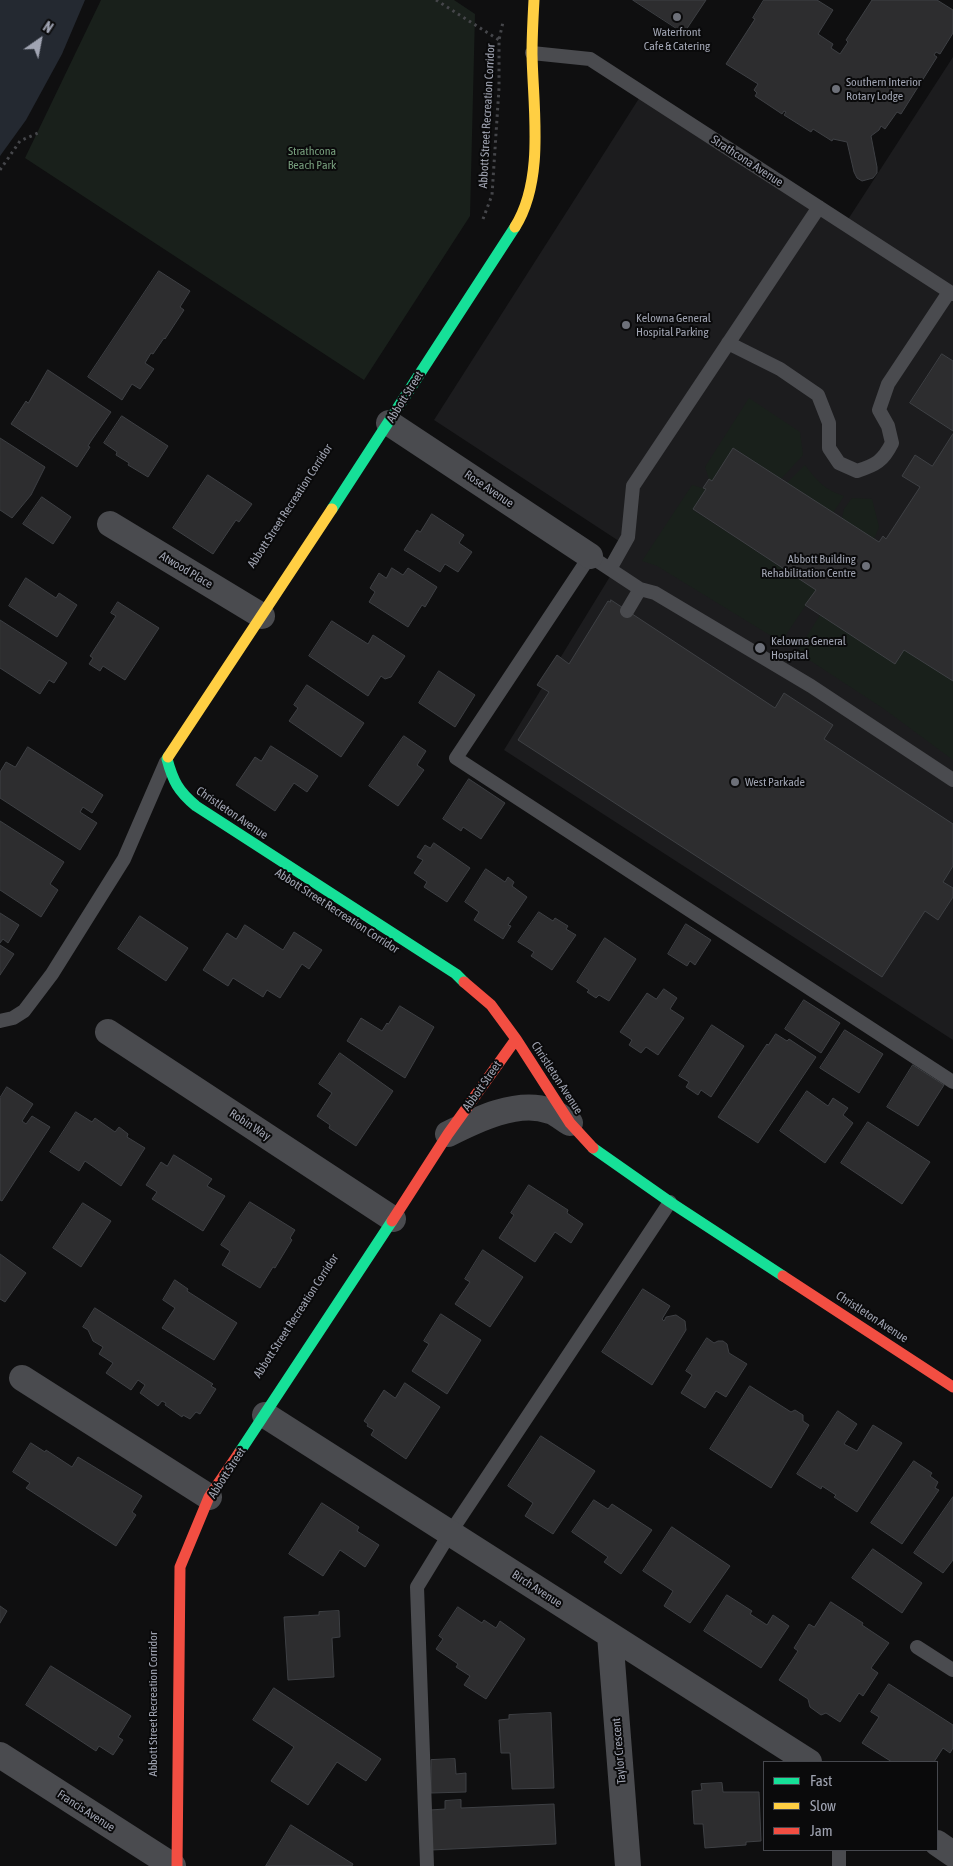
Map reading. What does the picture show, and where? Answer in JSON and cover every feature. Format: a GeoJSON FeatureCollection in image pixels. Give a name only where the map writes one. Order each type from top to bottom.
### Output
{"type":"FeatureCollection","features":[{"type":"Feature","properties":{"kind":"street","name":"Abbott Street"},"geometry":{"type":"LineString","coordinates":[[167,759],[389,423],[519,220],[532,178],[535,120],[532,54],[534,0]]}},
{"type":"Feature","properties":{"kind":"street","name":"Rose Avenue"},"geometry":{"type":"LineString","coordinates":[[389,423],[600,562]]}},
{"type":"Feature","properties":{"kind":"street","name":"Atwood Place"},"geometry":{"type":"LineString","coordinates":[[110,524],[262,616]]}},
{"type":"Feature","properties":{"kind":"street","name":"Christleton Avenue"},"geometry":{"type":"LineString","coordinates":[[167,759],[173,783],[181,795],[232,830],[456,974],[491,1005],[516,1039],[570,1123],[592,1147],[670,1202],[953,1387]]}},
{"type":"Feature","properties":{"kind":"street","name":"Robin Way"},"geometry":{"type":"LineString","coordinates":[[108,1032],[393,1219]]}},
{"type":"Feature","properties":{"kind":"street","name":"Abbott Street"},"geometry":{"type":"LineString","coordinates":[[177,1866],[180,1567],[209,1497],[265,1415],[448,1134],[516,1039]]}},
{"type":"Feature","properties":{"kind":"street","name":"Abbott Street"},"geometry":{"type":"LineString","coordinates":[[448,1134],[488,1116],[523,1108],[551,1111],[570,1123]]}},
{"type":"Feature","properties":{"kind":"street"},"geometry":{"type":"LineString","coordinates":[[22,1378],[209,1497]]}},
{"type":"Feature","properties":{"kind":"street","name":"Birch Avenue"},"geometry":{"type":"LineString","coordinates":[[265,1415],[807,1761]]}},
{"type":"Feature","properties":{"kind":"street","name":"Taylor Crescent"},"geometry":{"type":"LineString","coordinates":[[610,1635],[628,1866]]}},
{"type":"Feature","properties":{"kind":"street","name":"Francis Avenue"},"geometry":{"type":"LineString","coordinates":[[0,1755],[173,1866]]}},
{"type":"Feature","properties":{"kind":"street"},"geometry":{"type":"LineString","coordinates":[[938,1845],[953,1854]]}},
{"type":"Feature","properties":{"kind":"lane","name":"Strathcona Avenue"},"geometry":{"type":"LineString","coordinates":[[532,54],[590,59],[951,293]]}},
{"type":"Feature","properties":{"kind":"lane"},"geometry":{"type":"LineString","coordinates":[[819,207],[633,486],[628,537],[600,562],[456,758],[953,1082]]}},
{"type":"Feature","properties":{"kind":"lane"},"geometry":{"type":"LineString","coordinates":[[728,343],[780,369],[818,395],[829,423],[829,448],[839,464],[857,471],[874,465],[885,456],[892,443],[888,426],[879,410],[888,384],[951,293]]}},
{"type":"Feature","properties":{"kind":"lane"},"geometry":{"type":"LineString","coordinates":[[600,562],[640,589],[655,593],[811,686],[953,780]]}},
{"type":"Feature","properties":{"kind":"lane"},"geometry":{"type":"LineString","coordinates":[[627,611],[640,589]]}},
{"type":"Feature","properties":{"kind":"lane"},"geometry":{"type":"LineString","coordinates":[[0,1021],[13,1018],[24,1011],[52,974],[124,859],[167,759]]}},
{"type":"Feature","properties":{"kind":"lane"},"geometry":{"type":"LineString","coordinates":[[427,1866],[417,1587],[450,1533],[670,1202]]}},
{"type":"Feature","properties":{"kind":"lane"},"geometry":{"type":"LineString","coordinates":[[917,1647],[953,1670]]}},
{"type":"Feature","properties":{"kind":"lane"},"geometry":{"type":"LineString","coordinates":[[839,1851],[839,1866]]}},
{"type":"Feature","properties":{"kind":"path"},"geometry":{"type":"LineString","coordinates":[[436,0],[499,40]]}},
{"type":"Feature","properties":{"kind":"path","name":"Abbott Street Recreation Corridor"},"geometry":{"type":"LineString","coordinates":[[482,222],[492,195],[499,88],[499,40],[504,13]]}},
{"type":"Feature","properties":{"kind":"path"},"geometry":{"type":"LineString","coordinates":[[0,170],[20,141],[38,133]]}},
{"type":"Feature","properties":{"kind":"shaded area"},"geometry":{"type":"Polygon","coordinates":[[[0,0],[85,0],[62,54],[26,120],[0,156],[0,0]]]}},
{"type":"Feature","properties":{"kind":"shaded area","name":"Kelowna General Hospital"},"geometry":{"type":"Polygon","coordinates":[[[953,57],[953,1040],[504,750],[628,547],[434,420],[645,89],[847,221],[953,57]]]}},
{"type":"Feature","properties":{"kind":"green space","name":"Strathcona Beach Park"},"geometry":{"type":"Polygon","coordinates":[[[101,0],[454,0],[475,14],[470,216],[364,380],[25,158],[101,0]]]}},
{"type":"Feature","properties":{"kind":"green space"},"geometry":{"type":"Polygon","coordinates":[[[749,398],[800,432],[803,455],[781,479],[734,448],[712,481],[709,479],[705,467],[749,398]]]}},
{"type":"Feature","properties":{"kind":"green space"},"geometry":{"type":"Polygon","coordinates":[[[805,465],[822,484],[844,496],[833,513],[787,483],[805,465]]]}},
{"type":"Feature","properties":{"kind":"green space"},"geometry":{"type":"Polygon","coordinates":[[[692,485],[706,489],[693,510],[816,590],[781,642],[657,566],[642,561],[692,485]]]}},
{"type":"Feature","properties":{"kind":"green space"},"geometry":{"type":"Polygon","coordinates":[[[852,498],[872,499],[879,527],[874,539],[842,518],[844,509],[852,498]]]}},
{"type":"Feature","properties":{"kind":"green space"},"geometry":{"type":"Polygon","coordinates":[[[820,615],[895,664],[904,650],[953,681],[953,760],[884,709],[797,652],[820,615]]]}},
{"type":"Feature","properties":{"kind":"building","name":"Waterfront Cafe & Catering"},"geometry":{"type":"Polygon","coordinates":[[[633,0],[706,0],[684,33],[633,0]]]}},
{"type":"Feature","properties":{"kind":"building","name":"Southern Interior Rotary Lodge"},"geometry":{"type":"Polygon","coordinates":[[[764,0],[817,0],[833,10],[818,34],[833,44],[831,48],[840,54],[848,42],[846,40],[872,0],[937,0],[953,10],[953,33],[940,54],[936,52],[934,55],[937,57],[920,84],[916,82],[914,85],[918,87],[901,114],[897,112],[885,129],[881,126],[871,136],[877,167],[877,173],[873,178],[862,181],[857,178],[847,142],[833,139],[832,141],[813,129],[811,132],[784,115],[786,112],[784,111],[782,114],[755,96],[757,93],[754,90],[758,84],[726,64],[755,19],[753,18],[764,0]]]}},
{"type":"Feature","properties":{"kind":"building"},"geometry":{"type":"Polygon","coordinates":[[[159,271],[190,291],[180,307],[184,310],[165,339],[153,354],[151,353],[145,363],[154,369],[140,389],[132,384],[122,400],[88,377],[159,271]]]}},
{"type":"Feature","properties":{"kind":"building"},"geometry":{"type":"Polygon","coordinates":[[[942,354],[953,361],[953,431],[910,403],[942,354]]]}},
{"type":"Feature","properties":{"kind":"building"},"geometry":{"type":"Polygon","coordinates":[[[48,370],[111,412],[91,441],[88,446],[90,447],[77,467],[11,424],[26,401],[28,403],[48,370]]]}},
{"type":"Feature","properties":{"kind":"building"},"geometry":{"type":"Polygon","coordinates":[[[122,416],[168,446],[148,477],[128,465],[129,463],[116,455],[117,452],[104,443],[122,416]]]}},
{"type":"Feature","properties":{"kind":"building","name":"Abbott Building Rehabilitation Centre"},"geometry":{"type":"Polygon","coordinates":[[[953,434],[953,681],[904,650],[895,664],[805,605],[816,590],[693,509],[706,489],[703,488],[709,479],[712,481],[733,448],[879,542],[883,536],[886,539],[920,487],[902,476],[915,455],[932,466],[953,434]]]}},
{"type":"Feature","properties":{"kind":"building"},"geometry":{"type":"Polygon","coordinates":[[[0,438],[45,467],[31,495],[12,518],[0,510],[0,438]]]}},
{"type":"Feature","properties":{"kind":"building"},"geometry":{"type":"Polygon","coordinates":[[[208,475],[252,504],[239,522],[236,520],[213,554],[173,528],[208,475]]]}},
{"type":"Feature","properties":{"kind":"building"},"geometry":{"type":"Polygon","coordinates":[[[42,497],[71,517],[53,544],[23,524],[42,497]]]}},
{"type":"Feature","properties":{"kind":"building"},"geometry":{"type":"Polygon","coordinates":[[[432,514],[464,535],[459,543],[472,552],[458,572],[445,564],[440,572],[404,550],[417,530],[420,532],[432,514]]]}},
{"type":"Feature","properties":{"kind":"building"},"geometry":{"type":"Polygon","coordinates":[[[392,568],[403,575],[408,568],[437,587],[425,607],[422,605],[408,627],[369,602],[375,592],[370,588],[379,573],[386,578],[392,568]]]}},
{"type":"Feature","properties":{"kind":"building"},"geometry":{"type":"Polygon","coordinates":[[[26,578],[56,598],[59,593],[77,605],[57,637],[9,606],[26,578]]]}},
{"type":"Feature","properties":{"kind":"building","name":"West Parkade"},"geometry":{"type":"Polygon","coordinates":[[[611,600],[775,708],[784,693],[833,725],[824,739],[953,824],[953,866],[943,882],[953,888],[953,897],[938,920],[925,911],[882,977],[518,740],[549,692],[537,685],[557,655],[569,664],[608,601],[610,602],[611,600]]]}},
{"type":"Feature","properties":{"kind":"building"},"geometry":{"type":"Polygon","coordinates":[[[118,602],[159,628],[125,680],[103,666],[100,671],[89,664],[93,658],[90,656],[116,616],[111,613],[118,602]]]}},
{"type":"Feature","properties":{"kind":"building"},"geometry":{"type":"Polygon","coordinates":[[[0,620],[67,663],[54,683],[49,680],[40,694],[0,668],[0,620]]]}},
{"type":"Feature","properties":{"kind":"building"},"geometry":{"type":"Polygon","coordinates":[[[332,621],[368,644],[373,635],[405,656],[391,677],[385,679],[381,676],[368,696],[309,656],[332,621]]]}},
{"type":"Feature","properties":{"kind":"building"},"geometry":{"type":"Polygon","coordinates":[[[439,671],[475,695],[455,727],[419,703],[439,671]]]}},
{"type":"Feature","properties":{"kind":"building"},"geometry":{"type":"Polygon","coordinates":[[[307,685],[364,723],[341,757],[289,721],[298,708],[294,705],[307,685]]]}},
{"type":"Feature","properties":{"kind":"building"},"geometry":{"type":"Polygon","coordinates":[[[404,736],[426,751],[417,765],[424,770],[398,806],[369,786],[404,736]]]}},
{"type":"Feature","properties":{"kind":"building"},"geometry":{"type":"Polygon","coordinates":[[[271,746],[318,776],[307,792],[294,783],[275,811],[236,785],[255,757],[261,761],[271,746]]]}},
{"type":"Feature","properties":{"kind":"building"},"geometry":{"type":"Polygon","coordinates":[[[28,747],[103,795],[92,813],[83,807],[80,812],[97,823],[80,850],[0,798],[0,772],[6,762],[15,767],[28,747]]]}},
{"type":"Feature","properties":{"kind":"building"},"geometry":{"type":"Polygon","coordinates":[[[469,779],[505,803],[481,839],[463,827],[461,831],[443,819],[469,779]]]}},
{"type":"Feature","properties":{"kind":"building"},"geometry":{"type":"Polygon","coordinates":[[[0,821],[64,862],[50,884],[58,890],[41,917],[0,890],[0,821]]]}},
{"type":"Feature","properties":{"kind":"building"},"geometry":{"type":"Polygon","coordinates":[[[434,843],[470,868],[447,902],[424,887],[427,882],[414,873],[423,860],[417,857],[425,845],[430,848],[434,843]]]}},
{"type":"Feature","properties":{"kind":"building"},"geometry":{"type":"Polygon","coordinates":[[[486,869],[505,882],[508,877],[514,882],[512,886],[527,897],[508,925],[511,926],[503,939],[474,920],[479,912],[465,902],[486,869]]]}},
{"type":"Feature","properties":{"kind":"building"},"geometry":{"type":"Polygon","coordinates":[[[539,912],[553,921],[555,918],[568,926],[566,929],[576,935],[552,970],[531,956],[534,952],[518,942],[539,912]]]}},
{"type":"Feature","properties":{"kind":"building"},"geometry":{"type":"Polygon","coordinates":[[[0,913],[19,925],[8,943],[3,939],[0,943],[0,913]]]}},
{"type":"Feature","properties":{"kind":"building"},"geometry":{"type":"Polygon","coordinates":[[[140,916],[188,948],[166,981],[118,949],[140,916]]]}},
{"type":"Feature","properties":{"kind":"building"},"geometry":{"type":"Polygon","coordinates":[[[686,924],[711,940],[695,965],[690,961],[687,966],[668,954],[686,924]]]}},
{"type":"Feature","properties":{"kind":"building"},"geometry":{"type":"Polygon","coordinates":[[[245,925],[283,950],[294,932],[322,950],[309,969],[302,964],[280,998],[267,990],[263,997],[233,978],[228,986],[203,970],[227,933],[236,939],[245,925]]]}},
{"type":"Feature","properties":{"kind":"building"},"geometry":{"type":"Polygon","coordinates":[[[605,938],[636,959],[609,1001],[599,995],[596,998],[587,992],[589,990],[577,982],[605,938]]]}},
{"type":"Feature","properties":{"kind":"building"},"geometry":{"type":"Polygon","coordinates":[[[0,945],[14,954],[0,975],[0,945]]]}},
{"type":"Feature","properties":{"kind":"building"},"geometry":{"type":"Polygon","coordinates":[[[664,989],[677,998],[670,1009],[684,1018],[658,1055],[646,1047],[641,1053],[629,1045],[632,1040],[620,1032],[647,993],[656,999],[664,989]]]}},
{"type":"Feature","properties":{"kind":"building"},"geometry":{"type":"Polygon","coordinates":[[[804,1000],[840,1023],[821,1053],[785,1029],[804,1000]]]}},
{"type":"Feature","properties":{"kind":"building"},"geometry":{"type":"Polygon","coordinates":[[[400,1006],[434,1027],[405,1078],[347,1041],[361,1018],[382,1031],[400,1006]]]}},
{"type":"Feature","properties":{"kind":"building"},"geometry":{"type":"Polygon","coordinates":[[[712,1025],[744,1046],[711,1097],[701,1090],[698,1095],[686,1087],[689,1082],[679,1076],[712,1025]]]}},
{"type":"Feature","properties":{"kind":"building"},"geometry":{"type":"Polygon","coordinates":[[[845,1030],[883,1054],[859,1093],[820,1068],[845,1030]]]}},
{"type":"Feature","properties":{"kind":"building"},"geometry":{"type":"Polygon","coordinates":[[[776,1034],[787,1041],[789,1039],[816,1057],[758,1143],[718,1117],[767,1044],[776,1034]]]}},
{"type":"Feature","properties":{"kind":"building"},"geometry":{"type":"Polygon","coordinates":[[[340,1053],[393,1091],[356,1146],[329,1128],[330,1125],[317,1116],[332,1093],[319,1084],[340,1053]]]}},
{"type":"Feature","properties":{"kind":"building"},"geometry":{"type":"Polygon","coordinates":[[[913,1065],[944,1085],[918,1126],[887,1107],[913,1065]]]}},
{"type":"Feature","properties":{"kind":"building"},"geometry":{"type":"Polygon","coordinates":[[[7,1087],[33,1104],[22,1121],[26,1124],[32,1116],[50,1127],[2,1201],[0,1200],[0,1098],[7,1087]]]}},
{"type":"Feature","properties":{"kind":"building"},"geometry":{"type":"Polygon","coordinates":[[[807,1091],[828,1106],[833,1098],[848,1108],[843,1115],[853,1123],[825,1163],[780,1131],[807,1091]]]}},
{"type":"Feature","properties":{"kind":"building"},"geometry":{"type":"Polygon","coordinates":[[[76,1112],[92,1122],[95,1118],[115,1132],[119,1127],[128,1134],[127,1137],[145,1148],[121,1186],[85,1161],[79,1171],[50,1152],[76,1112]]]}},
{"type":"Feature","properties":{"kind":"building"},"geometry":{"type":"Polygon","coordinates":[[[868,1122],[930,1162],[902,1204],[841,1163],[868,1122]]]}},
{"type":"Feature","properties":{"kind":"building"},"geometry":{"type":"Polygon","coordinates":[[[174,1155],[212,1179],[207,1186],[225,1196],[203,1231],[152,1199],[157,1192],[146,1185],[161,1162],[167,1166],[174,1155]]]}},
{"type":"Feature","properties":{"kind":"building"},"geometry":{"type":"Polygon","coordinates":[[[529,1185],[568,1210],[567,1213],[583,1224],[571,1243],[555,1232],[535,1262],[499,1238],[514,1215],[511,1213],[529,1185]]]}},
{"type":"Feature","properties":{"kind":"building"},"geometry":{"type":"Polygon","coordinates":[[[250,1202],[295,1230],[290,1238],[292,1240],[260,1288],[222,1265],[230,1251],[221,1245],[250,1202]]]}},
{"type":"Feature","properties":{"kind":"building"},"geometry":{"type":"Polygon","coordinates":[[[83,1203],[111,1221],[81,1267],[53,1248],[83,1203]]]}},
{"type":"Feature","properties":{"kind":"building"},"geometry":{"type":"Polygon","coordinates":[[[483,1250],[523,1277],[490,1327],[455,1304],[470,1282],[465,1279],[483,1250]]]}},
{"type":"Feature","properties":{"kind":"building"},"geometry":{"type":"Polygon","coordinates":[[[0,1254],[26,1273],[5,1302],[0,1299],[0,1254]]]}},
{"type":"Feature","properties":{"kind":"building"},"geometry":{"type":"Polygon","coordinates":[[[175,1280],[188,1289],[187,1291],[237,1323],[214,1360],[162,1328],[175,1308],[163,1300],[175,1280]]]}},
{"type":"Feature","properties":{"kind":"building"},"geometry":{"type":"Polygon","coordinates":[[[643,1289],[670,1306],[662,1319],[664,1321],[666,1317],[676,1315],[685,1321],[686,1330],[652,1385],[602,1352],[643,1289]]]}},
{"type":"Feature","properties":{"kind":"building"},"geometry":{"type":"Polygon","coordinates":[[[95,1308],[213,1384],[211,1386],[216,1389],[200,1414],[196,1412],[190,1419],[183,1415],[182,1417],[165,1405],[166,1403],[162,1401],[158,1406],[140,1393],[145,1385],[138,1380],[131,1390],[106,1373],[113,1363],[99,1354],[103,1347],[93,1341],[88,1330],[83,1327],[95,1308]]]}},
{"type":"Feature","properties":{"kind":"building"},"geometry":{"type":"Polygon","coordinates":[[[441,1314],[481,1340],[447,1394],[412,1371],[429,1344],[424,1341],[441,1314]]]}},
{"type":"Feature","properties":{"kind":"building"},"geometry":{"type":"Polygon","coordinates":[[[707,1338],[714,1343],[723,1341],[727,1344],[729,1353],[747,1364],[726,1397],[716,1391],[705,1408],[681,1393],[692,1375],[686,1371],[707,1338]]]}},
{"type":"Feature","properties":{"kind":"building"},"geometry":{"type":"Polygon","coordinates":[[[405,1383],[440,1407],[406,1459],[371,1435],[374,1430],[367,1426],[368,1424],[364,1421],[384,1390],[395,1398],[405,1383]]]}},
{"type":"Feature","properties":{"kind":"building"},"geometry":{"type":"Polygon","coordinates":[[[750,1386],[791,1412],[795,1410],[803,1415],[803,1421],[809,1425],[771,1488],[710,1449],[750,1386]]]}},
{"type":"Feature","properties":{"kind":"building"},"geometry":{"type":"Polygon","coordinates":[[[838,1411],[857,1424],[844,1444],[857,1451],[873,1425],[902,1443],[857,1512],[834,1497],[836,1495],[822,1486],[821,1489],[797,1474],[838,1411]]]}},
{"type":"Feature","properties":{"kind":"building"},"geometry":{"type":"Polygon","coordinates":[[[541,1436],[595,1471],[553,1534],[525,1516],[533,1503],[508,1486],[541,1436]]]}},
{"type":"Feature","properties":{"kind":"building"},"geometry":{"type":"Polygon","coordinates":[[[31,1443],[45,1452],[46,1450],[72,1467],[78,1457],[142,1496],[132,1512],[136,1515],[116,1546],[26,1488],[30,1483],[13,1472],[31,1443]]]}},
{"type":"Feature","properties":{"kind":"building"},"geometry":{"type":"Polygon","coordinates":[[[914,1461],[932,1473],[930,1476],[938,1482],[935,1488],[939,1490],[902,1544],[871,1523],[914,1461]]]}},
{"type":"Feature","properties":{"kind":"building"},"geometry":{"type":"Polygon","coordinates":[[[953,1497],[953,1560],[943,1573],[914,1553],[953,1497]]]}},
{"type":"Feature","properties":{"kind":"building"},"geometry":{"type":"Polygon","coordinates":[[[594,1500],[608,1509],[612,1504],[652,1530],[621,1574],[604,1562],[608,1557],[572,1532],[594,1500]]]}},
{"type":"Feature","properties":{"kind":"building"},"geometry":{"type":"Polygon","coordinates":[[[322,1503],[359,1527],[357,1531],[379,1545],[365,1567],[340,1550],[323,1576],[289,1554],[322,1503]]]}},
{"type":"Feature","properties":{"kind":"building"},"geometry":{"type":"Polygon","coordinates":[[[672,1527],[730,1566],[690,1623],[664,1606],[673,1591],[643,1571],[672,1527]]]}},
{"type":"Feature","properties":{"kind":"building"},"geometry":{"type":"Polygon","coordinates":[[[873,1549],[922,1583],[902,1613],[852,1578],[873,1549]]]}},
{"type":"Feature","properties":{"kind":"building"},"geometry":{"type":"Polygon","coordinates":[[[727,1595],[752,1611],[750,1614],[767,1625],[773,1615],[789,1626],[761,1668],[704,1631],[727,1595]]]}},
{"type":"Feature","properties":{"kind":"building"},"geometry":{"type":"Polygon","coordinates":[[[831,1602],[889,1643],[871,1668],[878,1673],[863,1696],[859,1693],[840,1722],[826,1713],[821,1715],[810,1707],[808,1699],[779,1680],[798,1651],[794,1648],[809,1624],[814,1627],[831,1602]]]}},
{"type":"Feature","properties":{"kind":"building"},"geometry":{"type":"Polygon","coordinates":[[[0,1606],[7,1611],[0,1623],[0,1606]]]}},
{"type":"Feature","properties":{"kind":"building"},"geometry":{"type":"Polygon","coordinates":[[[458,1607],[482,1623],[484,1620],[496,1628],[500,1621],[525,1639],[486,1699],[464,1685],[470,1676],[456,1667],[458,1664],[436,1649],[443,1639],[439,1636],[458,1607]]]}},
{"type":"Feature","properties":{"kind":"building"},"geometry":{"type":"Polygon","coordinates":[[[339,1611],[340,1637],[332,1638],[334,1677],[288,1680],[284,1617],[319,1615],[319,1612],[339,1611]]]}},
{"type":"Feature","properties":{"kind":"building"},"geometry":{"type":"Polygon","coordinates":[[[51,1666],[131,1716],[118,1737],[123,1740],[113,1755],[99,1746],[96,1751],[26,1705],[51,1666]]]}},
{"type":"Feature","properties":{"kind":"building"},"geometry":{"type":"Polygon","coordinates":[[[889,1684],[953,1725],[953,1748],[950,1753],[943,1748],[935,1761],[890,1761],[862,1743],[879,1717],[871,1712],[889,1684]]]}},
{"type":"Feature","properties":{"kind":"building"},"geometry":{"type":"Polygon","coordinates":[[[274,1688],[381,1759],[366,1781],[337,1762],[308,1805],[271,1781],[294,1747],[253,1720],[274,1688]]]}},
{"type":"Feature","properties":{"kind":"building"},"geometry":{"type":"Polygon","coordinates":[[[551,1713],[554,1788],[512,1789],[510,1753],[501,1753],[499,1720],[509,1719],[509,1715],[551,1713]]]}},
{"type":"Feature","properties":{"kind":"building"},"geometry":{"type":"Polygon","coordinates":[[[455,1759],[456,1774],[466,1773],[466,1792],[431,1793],[431,1760],[455,1759]]]}},
{"type":"Feature","properties":{"kind":"building"},"geometry":{"type":"Polygon","coordinates":[[[722,1783],[723,1792],[759,1792],[761,1841],[746,1842],[746,1845],[705,1848],[703,1824],[694,1824],[692,1791],[702,1790],[701,1784],[722,1783]]]}},
{"type":"Feature","properties":{"kind":"building"},"geometry":{"type":"Polygon","coordinates":[[[461,1800],[461,1808],[554,1804],[556,1844],[431,1850],[430,1810],[445,1809],[445,1801],[461,1800]]]}},
{"type":"Feature","properties":{"kind":"building"},"geometry":{"type":"Polygon","coordinates":[[[291,1825],[353,1864],[352,1866],[266,1866],[291,1825]]]}},
{"type":"Feature","properties":{"kind":"traffic: fast"},"geometry":{"type":"LineString","coordinates":[[332,509],[515,227]]}},
{"type":"Feature","properties":{"kind":"traffic: fast"},"geometry":{"type":"LineString","coordinates":[[168,757],[169,767],[174,780],[196,806],[456,974],[464,982]]}},
{"type":"Feature","properties":{"kind":"traffic: fast"},"geometry":{"type":"LineString","coordinates":[[593,1148],[670,1202],[783,1276]]}},
{"type":"Feature","properties":{"kind":"traffic: fast"},"geometry":{"type":"LineString","coordinates":[[239,1453],[392,1221]]}},
{"type":"Feature","properties":{"kind":"traffic: slow"},"geometry":{"type":"LineString","coordinates":[[515,227],[524,208],[534,165],[535,120],[532,54],[534,0]]}},
{"type":"Feature","properties":{"kind":"traffic: slow"},"geometry":{"type":"LineString","coordinates":[[168,757],[332,509]]}},
{"type":"Feature","properties":{"kind":"traffic: jam"},"geometry":{"type":"LineString","coordinates":[[464,982],[491,1005],[516,1039],[570,1123],[593,1148]]}},
{"type":"Feature","properties":{"kind":"traffic: jam"},"geometry":{"type":"LineString","coordinates":[[392,1221],[448,1134],[516,1039]]}},
{"type":"Feature","properties":{"kind":"traffic: jam"},"geometry":{"type":"LineString","coordinates":[[783,1276],[953,1387]]}},
{"type":"Feature","properties":{"kind":"traffic: jam"},"geometry":{"type":"LineString","coordinates":[[177,1866],[180,1567],[209,1497],[239,1453]]}},
{"type":"Feature","properties":{"kind":"place","name":"Waterfront Cafe & Catering"},"geometry":{"type":"Point","coordinates":[677,17]}},
{"type":"Feature","properties":{"kind":"place","name":"Southern Interior Rotary Lodge"},"geometry":{"type":"Point","coordinates":[836,89]}},
{"type":"Feature","properties":{"kind":"place","name":"Kelowna General Hospital Parking"},"geometry":{"type":"Point","coordinates":[626,325]}},
{"type":"Feature","properties":{"kind":"place","name":"Abbott Building Rehabilitation Centre"},"geometry":{"type":"Point","coordinates":[866,566]}},
{"type":"Feature","properties":{"kind":"place","name":"Kelowna General Hospital"},"geometry":{"type":"Point","coordinates":[760,648]}},
{"type":"Feature","properties":{"kind":"place","name":"West Parkade"},"geometry":{"type":"Point","coordinates":[735,782]}}]}
